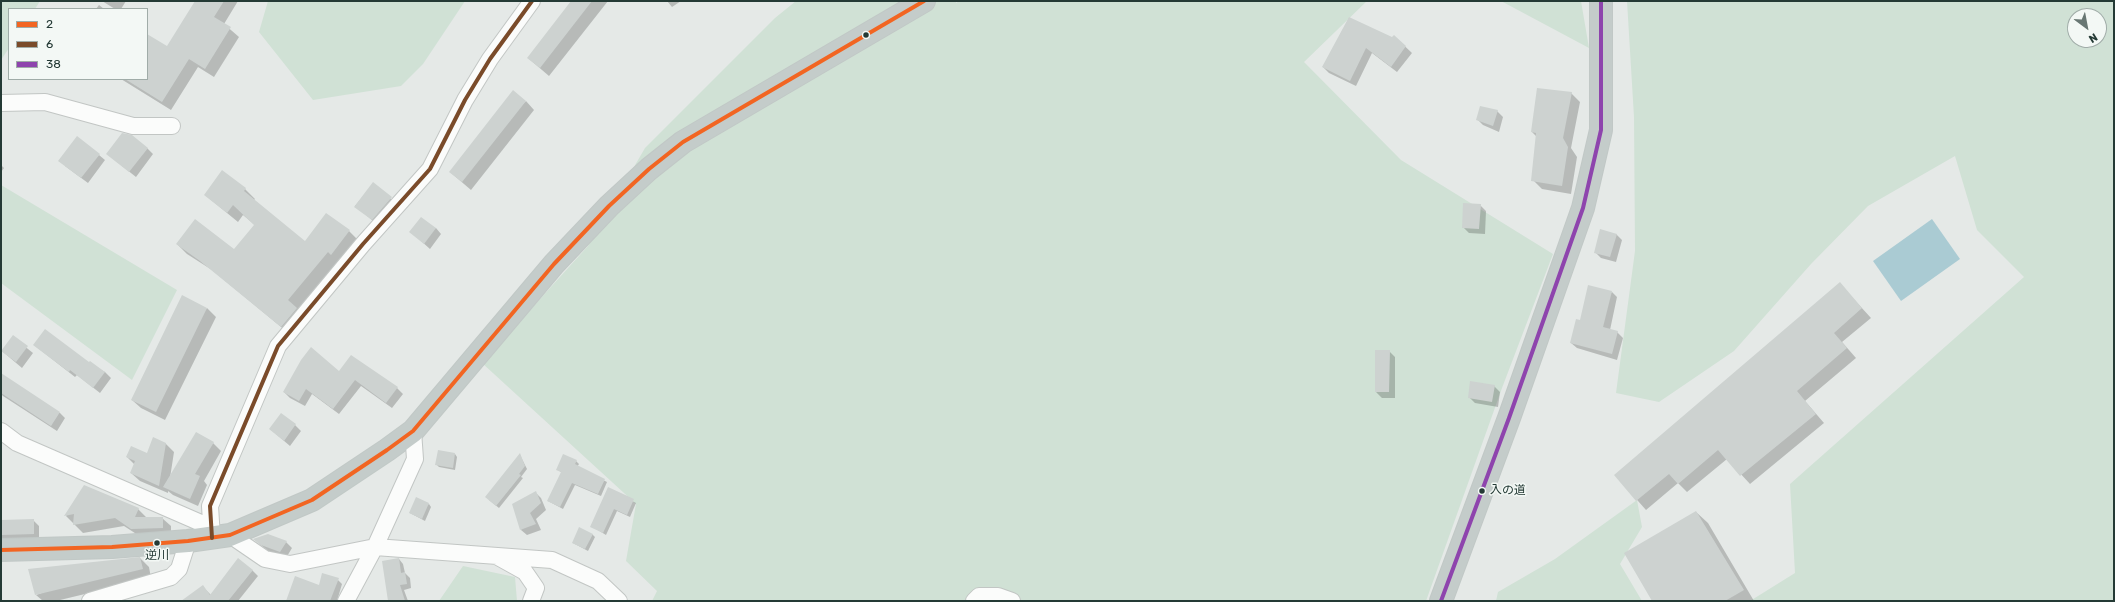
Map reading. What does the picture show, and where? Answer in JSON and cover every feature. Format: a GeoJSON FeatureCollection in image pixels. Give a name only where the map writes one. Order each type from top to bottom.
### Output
{"type":"FeatureCollection","features":[{"type":"Feature","properties":{"kind":"highway"},"geometry":{"type":"LineString","coordinates":[[1,550],[112,547],[188,541],[221,536],[312,500],[413,431],[554,264],[609,206],[649,169],[684,142],[924,1]]}},
{"type":"Feature","properties":{"kind":"highway"},"geometry":{"type":"LineString","coordinates":[[1441,601],[1583,208],[1601,130],[1601,1]]}},
{"type":"Feature","properties":{"kind":"street"},"geometry":{"type":"LineString","coordinates":[[221,536],[210,506],[278,346],[363,244],[430,169],[465,100],[490,59],[532,1]]}},
{"type":"Feature","properties":{"kind":"street"},"geometry":{"type":"LineString","coordinates":[[1,103],[45,102],[133,126],[172,126]]}},
{"type":"Feature","properties":{"kind":"street"},"geometry":{"type":"LineString","coordinates":[[1,431],[16,442],[201,523],[221,536],[265,559],[290,564],[375,547],[416,551],[492,554],[552,560],[598,581],[619,601]]}},
{"type":"Feature","properties":{"kind":"street"},"geometry":{"type":"LineString","coordinates":[[346,601],[375,547],[415,458],[413,431]]}},
{"type":"Feature","properties":{"kind":"street"},"geometry":{"type":"LineString","coordinates":[[90,601],[171,577],[179,569],[188,541]]}},
{"type":"Feature","properties":{"kind":"street"},"geometry":{"type":"LineString","coordinates":[[492,554],[525,572],[536,588],[531,601]]}},
{"type":"Feature","properties":{"kind":"street"},"geometry":{"type":"LineString","coordinates":[[974,601],[979,596],[998,596],[1012,601]]}},
{"type":"Feature","properties":{"kind":"green space"},"geometry":{"type":"Polygon","coordinates":[[[1,1],[40,1],[36,8],[8,8],[8,50],[1,60],[1,1]]]}},
{"type":"Feature","properties":{"kind":"green space"},"geometry":{"type":"Polygon","coordinates":[[[268,1],[465,1],[423,64],[401,86],[313,100],[259,32],[268,1]]]}},
{"type":"Feature","properties":{"kind":"green space"},"geometry":{"type":"Polygon","coordinates":[[[796,1],[956,1],[956,3],[959,1],[1367,1],[1304,62],[1401,160],[1553,254],[1502,388],[1426,601],[652,601],[657,591],[626,561],[636,504],[482,363],[588,246],[645,148],[775,18],[796,1]]]}},
{"type":"Feature","properties":{"kind":"green space"},"geometry":{"type":"Polygon","coordinates":[[[1501,1],[1581,1],[1589,48],[1501,1]]]}},
{"type":"Feature","properties":{"kind":"green space"},"geometry":{"type":"Polygon","coordinates":[[[1627,1],[2114,1],[2114,601],[1750,601],[1795,573],[1790,484],[2024,277],[1977,230],[1955,156],[1868,206],[1811,264],[1734,351],[1659,402],[1616,393],[1635,251],[1634,117],[1627,1]]]}},
{"type":"Feature","properties":{"kind":"green space"},"geometry":{"type":"Polygon","coordinates":[[[1,185],[177,290],[132,380],[1,283],[1,185]]]}},
{"type":"Feature","properties":{"kind":"green space"},"geometry":{"type":"Polygon","coordinates":[[[1637,500],[1642,527],[1620,564],[1642,601],[1496,601],[1498,592],[1555,559],[1637,500]]]}},
{"type":"Feature","properties":{"kind":"green space"},"geometry":{"type":"Polygon","coordinates":[[[463,566],[515,577],[517,601],[439,601],[463,566]]]}},
{"type":"Feature","properties":{"kind":"water"},"geometry":{"type":"Polygon","coordinates":[[[1932,219],[1960,259],[1901,301],[1873,261],[1932,219]]]}},
{"type":"Feature","properties":{"kind":"building"},"geometry":{"type":"Polygon","coordinates":[[[195,1],[224,1],[214,17],[231,27],[205,69],[189,59],[162,102],[127,80],[148,80],[148,35],[167,46],[195,1]]]}},
{"type":"Feature","properties":{"kind":"building"},"geometry":{"type":"Polygon","coordinates":[[[571,1],[592,1],[540,68],[527,58],[571,1]]]}},
{"type":"Feature","properties":{"kind":"building"},"geometry":{"type":"Polygon","coordinates":[[[1349,17],[1392,37],[1394,35],[1406,46],[1391,67],[1366,48],[1350,81],[1322,67],[1349,17]]]}},
{"type":"Feature","properties":{"kind":"building"},"geometry":{"type":"Polygon","coordinates":[[[1537,88],[1572,92],[1563,138],[1568,147],[1562,186],[1531,181],[1536,133],[1531,132],[1537,88]]]}},
{"type":"Feature","properties":{"kind":"building"},"geometry":{"type":"Polygon","coordinates":[[[513,90],[526,101],[462,182],[449,172],[513,90]]]}},
{"type":"Feature","properties":{"kind":"building"},"geometry":{"type":"Polygon","coordinates":[[[1480,106],[1498,110],[1493,126],[1476,120],[1480,106]]]}},
{"type":"Feature","properties":{"kind":"building"},"geometry":{"type":"Polygon","coordinates":[[[122,133],[132,135],[148,148],[129,172],[106,154],[122,133]]]}},
{"type":"Feature","properties":{"kind":"building"},"geometry":{"type":"Polygon","coordinates":[[[77,136],[100,154],[81,178],[58,161],[77,136]]]}},
{"type":"Feature","properties":{"kind":"building"},"geometry":{"type":"Polygon","coordinates":[[[222,170],[246,188],[244,191],[305,241],[326,213],[350,230],[331,255],[328,252],[288,300],[297,308],[281,327],[200,261],[176,244],[195,219],[234,249],[254,225],[233,205],[227,213],[204,195],[222,170]]]}},
{"type":"Feature","properties":{"kind":"building"},"geometry":{"type":"Polygon","coordinates":[[[373,182],[392,197],[372,220],[354,207],[373,182]]]}},
{"type":"Feature","properties":{"kind":"building"},"geometry":{"type":"Polygon","coordinates":[[[1463,203],[1481,204],[1479,229],[1462,228],[1463,203]]]}},
{"type":"Feature","properties":{"kind":"building"},"geometry":{"type":"Polygon","coordinates":[[[421,217],[436,228],[424,244],[409,232],[421,217]]]}},
{"type":"Feature","properties":{"kind":"building"},"geometry":{"type":"Polygon","coordinates":[[[1600,229],[1617,234],[1610,257],[1594,253],[1600,229]]]}},
{"type":"Feature","properties":{"kind":"building"},"geometry":{"type":"Polygon","coordinates":[[[1840,282],[1862,308],[1834,333],[1847,348],[1797,391],[1816,414],[1740,476],[1718,450],[1678,484],[1669,474],[1636,501],[1614,475],[1840,282]]]}},
{"type":"Feature","properties":{"kind":"building"},"geometry":{"type":"Polygon","coordinates":[[[1588,285],[1612,291],[1603,327],[1618,331],[1612,354],[1570,343],[1576,319],[1580,320],[1588,285]]]}},
{"type":"Feature","properties":{"kind":"building"},"geometry":{"type":"Polygon","coordinates":[[[182,295],[207,308],[156,412],[131,400],[182,295]]]}},
{"type":"Feature","properties":{"kind":"building"},"geometry":{"type":"Polygon","coordinates":[[[45,329],[105,372],[93,388],[70,370],[69,372],[33,345],[45,329]]]}},
{"type":"Feature","properties":{"kind":"building"},"geometry":{"type":"Polygon","coordinates":[[[13,335],[28,346],[16,362],[1,351],[13,335]]]}},
{"type":"Feature","properties":{"kind":"building"},"geometry":{"type":"Polygon","coordinates":[[[311,347],[339,371],[351,355],[398,387],[386,403],[355,380],[333,409],[306,389],[299,401],[283,392],[301,360],[311,347]]]}},
{"type":"Feature","properties":{"kind":"building"},"geometry":{"type":"Polygon","coordinates":[[[1375,350],[1390,350],[1389,392],[1375,392],[1375,350]]]}},
{"type":"Feature","properties":{"kind":"building"},"geometry":{"type":"Polygon","coordinates":[[[1,373],[60,412],[51,426],[1,393],[1,373]]]}},
{"type":"Feature","properties":{"kind":"building"},"geometry":{"type":"Polygon","coordinates":[[[1470,381],[1495,385],[1492,402],[1468,398],[1470,381]]]}},
{"type":"Feature","properties":{"kind":"building"},"geometry":{"type":"Polygon","coordinates":[[[281,413],[296,424],[284,441],[269,429],[281,413]]]}},
{"type":"Feature","properties":{"kind":"building"},"geometry":{"type":"Polygon","coordinates":[[[196,432],[214,442],[195,474],[200,476],[190,499],[163,487],[196,432]]]}},
{"type":"Feature","properties":{"kind":"building"},"geometry":{"type":"Polygon","coordinates":[[[153,437],[166,443],[159,486],[130,473],[135,461],[126,457],[131,446],[147,453],[153,437]]]}},
{"type":"Feature","properties":{"kind":"building"},"geometry":{"type":"Polygon","coordinates":[[[438,450],[455,453],[453,468],[435,465],[438,450]]]}},
{"type":"Feature","properties":{"kind":"building"},"geometry":{"type":"Polygon","coordinates":[[[520,453],[525,466],[519,474],[521,475],[496,506],[485,497],[520,453]]]}},
{"type":"Feature","properties":{"kind":"building"},"geometry":{"type":"Polygon","coordinates":[[[563,454],[577,460],[575,464],[605,479],[598,494],[572,483],[560,507],[547,501],[561,472],[556,470],[563,454]]]}},
{"type":"Feature","properties":{"kind":"building"},"geometry":{"type":"Polygon","coordinates":[[[84,485],[139,508],[135,517],[163,517],[163,528],[131,529],[115,518],[73,525],[74,514],[64,516],[84,485]]]}},
{"type":"Feature","properties":{"kind":"building"},"geometry":{"type":"Polygon","coordinates":[[[608,487],[634,499],[627,515],[614,509],[603,533],[590,527],[608,487]]]}},
{"type":"Feature","properties":{"kind":"building"},"geometry":{"type":"Polygon","coordinates":[[[536,491],[541,503],[530,513],[536,524],[520,530],[512,504],[536,491]]]}},
{"type":"Feature","properties":{"kind":"building"},"geometry":{"type":"Polygon","coordinates":[[[416,497],[429,503],[422,519],[409,513],[416,497]]]}},
{"type":"Feature","properties":{"kind":"building"},"geometry":{"type":"Polygon","coordinates":[[[1696,511],[1744,590],[1725,601],[1652,601],[1624,553],[1696,511]]]}},
{"type":"Feature","properties":{"kind":"building"},"geometry":{"type":"Polygon","coordinates":[[[34,519],[34,534],[1,535],[1,520],[34,519]]]}},
{"type":"Feature","properties":{"kind":"building"},"geometry":{"type":"Polygon","coordinates":[[[579,527],[593,534],[585,549],[572,543],[579,527]]]}},
{"type":"Feature","properties":{"kind":"building"},"geometry":{"type":"Polygon","coordinates":[[[268,534],[287,541],[280,552],[261,545],[253,539],[268,534]]]}},
{"type":"Feature","properties":{"kind":"building"},"geometry":{"type":"Polygon","coordinates":[[[140,557],[143,569],[35,595],[28,569],[140,557]]]}},
{"type":"Feature","properties":{"kind":"building"},"geometry":{"type":"Polygon","coordinates":[[[238,558],[253,570],[228,601],[181,601],[203,585],[210,595],[238,558]]]}},
{"type":"Feature","properties":{"kind":"building"},"geometry":{"type":"Polygon","coordinates":[[[399,558],[401,573],[405,572],[407,584],[400,585],[405,601],[388,601],[382,561],[399,558]]]}},
{"type":"Feature","properties":{"kind":"building"},"geometry":{"type":"Polygon","coordinates":[[[322,573],[339,578],[330,601],[286,601],[295,576],[319,585],[322,573]]]}},
{"type":"Feature","properties":{"kind":"transit line","name":"6"},"geometry":{"type":"LineString","coordinates":[[212,538],[210,506],[278,346],[363,244],[430,169],[465,100],[490,59],[532,1]]}},
{"type":"Feature","properties":{"kind":"transit line","name":"2"},"geometry":{"type":"LineString","coordinates":[[1,550],[112,547],[188,541],[230,535],[312,500],[413,431],[554,264],[609,206],[649,169],[683,142],[924,1]]}},
{"type":"Feature","properties":{"kind":"transit line","name":"38"},"geometry":{"type":"LineString","coordinates":[[1441,601],[1509,418],[1583,208],[1601,130],[1601,1]]}},
{"type":"Feature","properties":{"kind":"place","name":"入の道"},"geometry":{"type":"Point","coordinates":[1482,491]}},
{"type":"Feature","properties":{"kind":"place","name":"逆川"},"geometry":{"type":"Point","coordinates":[157,543]}}]}
